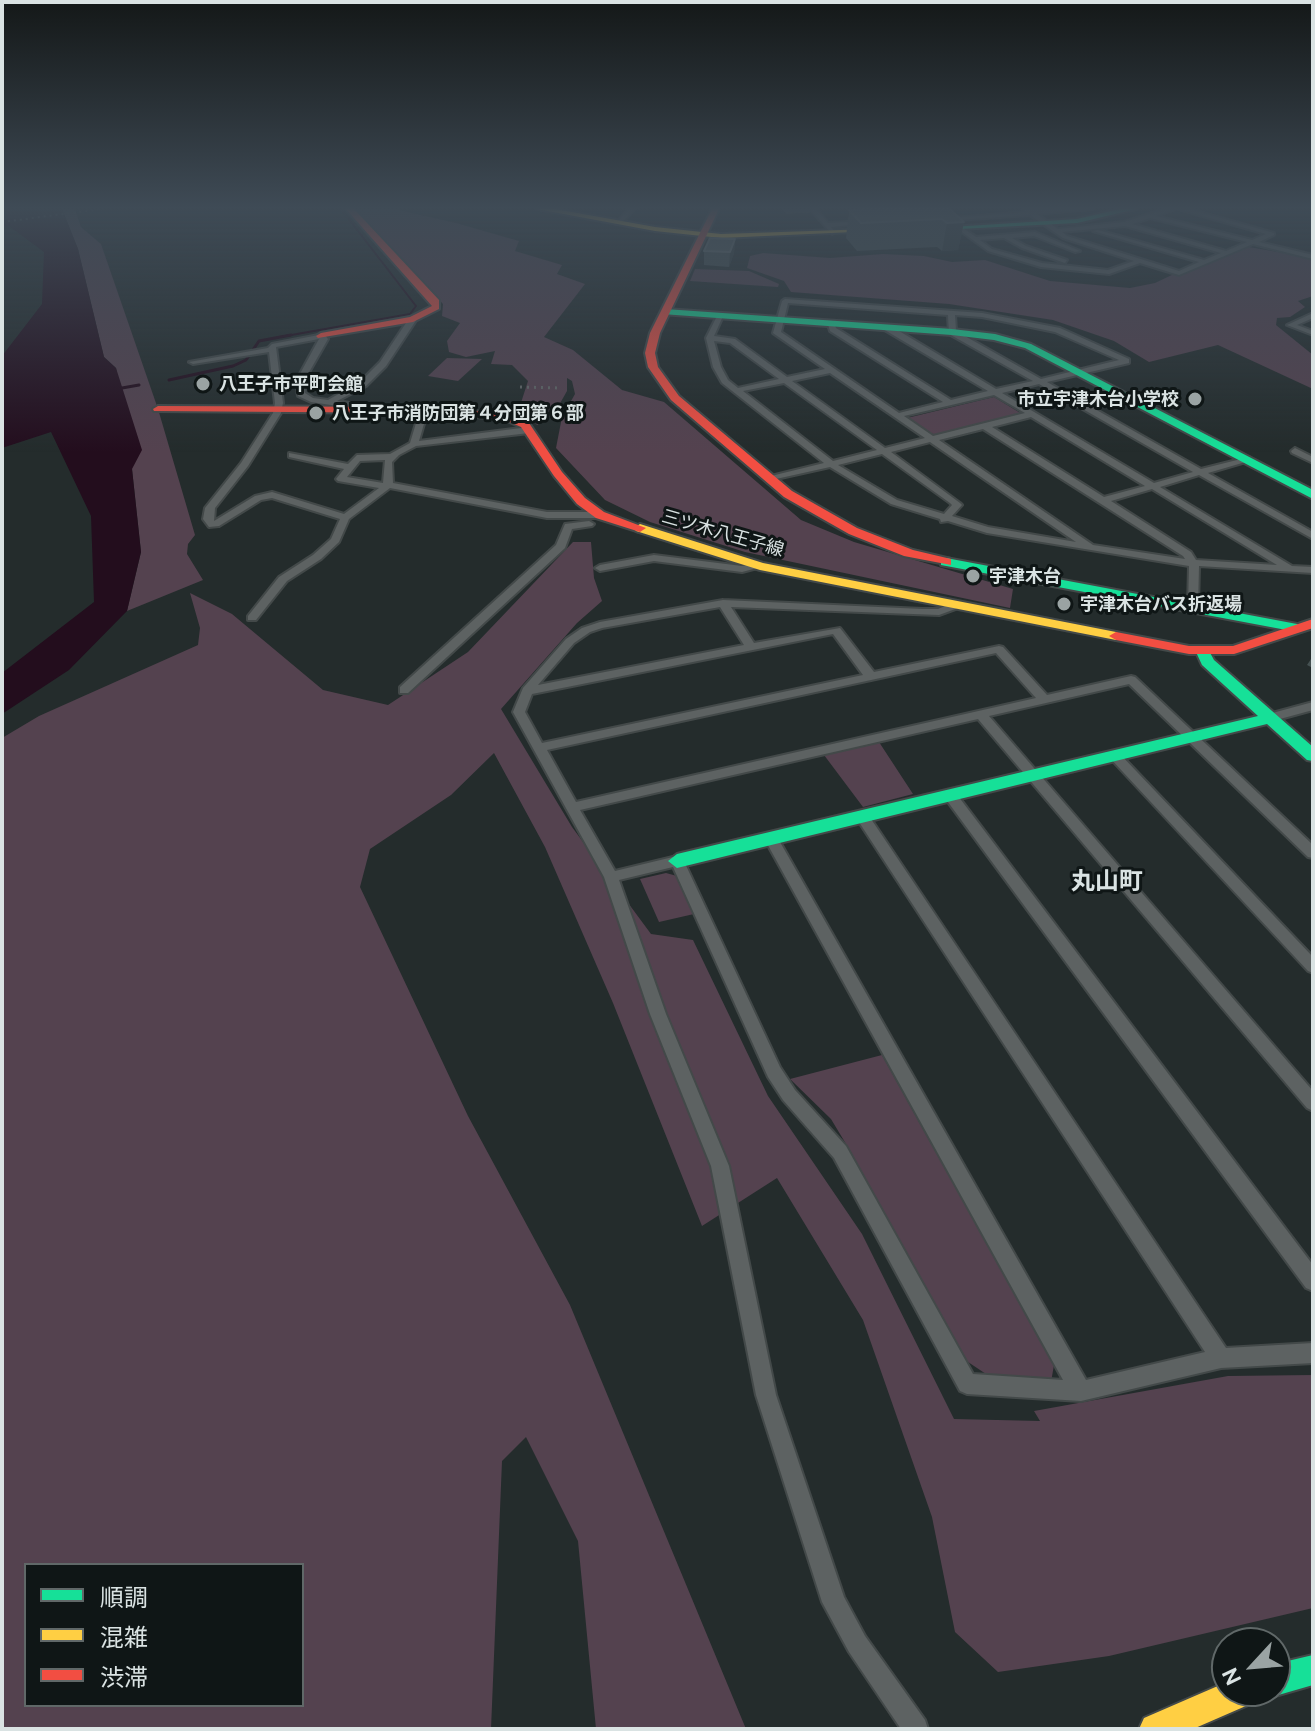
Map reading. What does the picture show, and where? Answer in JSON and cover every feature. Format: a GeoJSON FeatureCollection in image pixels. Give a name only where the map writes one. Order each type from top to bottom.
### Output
{"type":"FeatureCollection","features":[{"type":"Feature","properties":{"kind":"main road"},"geometry":{"type":"LineString","coordinates":[[321,336],[413,319],[434,310],[436,302],[425,290]]}},
{"type":"Feature","properties":{"kind":"main road"},"geometry":{"type":"LineString","coordinates":[[676,290],[651,343],[651,360],[657,375],[675,398],[770,479],[827,519],[909,553],[986,571],[1305,625]]}},
{"type":"Feature","properties":{"kind":"main road"},"geometry":{"type":"LineString","coordinates":[[665,312],[952,332],[1028,346],[1083,372],[1313,495]]}},
{"type":"Feature","properties":{"kind":"main road"},"geometry":{"type":"LineString","coordinates":[[158,409],[424,410],[505,416],[516,419],[529,430]]}},
{"type":"Feature","properties":{"kind":"main road","name":"三ツ木八王子線"},"geometry":{"type":"LineString","coordinates":[[529,430],[558,474],[581,501],[607,518],[760,566],[1203,652],[1234,650],[1305,625]]}},
{"type":"Feature","properties":{"kind":"main road"},"geometry":{"type":"LineString","coordinates":[[1203,652],[1207,662],[1313,756]]}},
{"type":"Feature","properties":{"kind":"main road"},"geometry":{"type":"LineString","coordinates":[[677,861],[1269,718]]}},
{"type":"Feature","properties":{"kind":"main road"},"geometry":{"type":"LineString","coordinates":[[1291,1676],[1313,1670]]}},
{"type":"Feature","properties":{"kind":"main road"},"geometry":{"type":"LineString","coordinates":[[1155,1729],[1211,1705]]}},
{"type":"Feature","properties":{"kind":"street"},"geometry":{"type":"LineString","coordinates":[[899,415],[1126,361],[1095,345],[1046,327],[951,312],[785,301],[777,333],[1091,548]]}},
{"type":"Feature","properties":{"kind":"street"},"geometry":{"type":"LineString","coordinates":[[951,312],[952,332],[1313,536]]}},
{"type":"Feature","properties":{"kind":"street"},"geometry":{"type":"LineString","coordinates":[[1313,315],[1291,325],[1313,333]]}},
{"type":"Feature","properties":{"kind":"street"},"geometry":{"type":"LineString","coordinates":[[721,316],[710,338],[717,367],[725,381],[831,464],[894,502],[944,520],[1194,565],[1313,570]]}},
{"type":"Feature","properties":{"kind":"street"},"geometry":{"type":"LineString","coordinates":[[330,402],[363,384],[383,364],[413,319]]}},
{"type":"Feature","properties":{"kind":"street"},"geometry":{"type":"LineString","coordinates":[[830,323],[833,329],[950,403]]}},
{"type":"Feature","properties":{"kind":"street"},"geometry":{"type":"LineString","coordinates":[[886,327],[1291,569]]}},
{"type":"Feature","properties":{"kind":"street"},"geometry":{"type":"LineString","coordinates":[[194,363],[267,350],[276,344],[321,336],[324,339],[301,377],[299,390],[308,399],[371,409]]}},
{"type":"Feature","properties":{"kind":"street"},"geometry":{"type":"LineString","coordinates":[[710,338],[732,341],[957,505],[944,520]]}},
{"type":"Feature","properties":{"kind":"street"},"geometry":{"type":"LineString","coordinates":[[267,350],[278,409],[245,464],[210,508],[209,522],[212,525],[221,522],[264,495],[345,518]]}},
{"type":"Feature","properties":{"kind":"street"},"geometry":{"type":"LineString","coordinates":[[738,390],[832,370]]}},
{"type":"Feature","properties":{"kind":"street"},"geometry":{"type":"LineString","coordinates":[[414,444],[424,410]]}},
{"type":"Feature","properties":{"kind":"street"},"geometry":{"type":"LineString","coordinates":[[770,479],[1032,414]]}},
{"type":"Feature","properties":{"kind":"street"},"geometry":{"type":"LineString","coordinates":[[985,426],[1184,551],[1194,565],[1193,607]]}},
{"type":"Feature","properties":{"kind":"street"},"geometry":{"type":"LineString","coordinates":[[529,430],[414,444],[391,457],[360,457],[341,479],[547,515],[607,518]]}},
{"type":"Feature","properties":{"kind":"street"},"geometry":{"type":"LineString","coordinates":[[1313,445],[1295,451],[1313,460]]}},
{"type":"Feature","properties":{"kind":"street"},"geometry":{"type":"LineString","coordinates":[[292,455],[350,467]]}},
{"type":"Feature","properties":{"kind":"street"},"geometry":{"type":"LineString","coordinates":[[252,618],[283,579],[317,557],[335,540],[345,518],[387,486],[391,457]]}},
{"type":"Feature","properties":{"kind":"street"},"geometry":{"type":"LineString","coordinates":[[1102,501],[1246,459]]}},
{"type":"Feature","properties":{"kind":"street"},"geometry":{"type":"LineString","coordinates":[[404,690],[561,546],[568,526],[607,518]]}},
{"type":"Feature","properties":{"kind":"street"},"geometry":{"type":"LineString","coordinates":[[600,568],[654,558],[742,569],[760,566]]}},
{"type":"Feature","properties":{"kind":"street"},"geometry":{"type":"LineString","coordinates":[[916,1729],[857,1644],[830,1592],[766,1395],[720,1166],[658,1014],[611,877],[520,718],[520,705],[527,691],[570,641],[586,630],[723,603],[923,612],[939,612],[954,606]]}},
{"type":"Feature","properties":{"kind":"street"},"geometry":{"type":"LineString","coordinates":[[723,603],[751,646]]}},
{"type":"Feature","properties":{"kind":"street"},"geometry":{"type":"LineString","coordinates":[[527,691],[836,630],[871,677]]}},
{"type":"Feature","properties":{"kind":"street"},"geometry":{"type":"LineString","coordinates":[[538,748],[999,649],[1044,700]]}},
{"type":"Feature","properties":{"kind":"street"},"geometry":{"type":"LineString","coordinates":[[572,807],[1131,680],[1313,853]]}},
{"type":"Feature","properties":{"kind":"street"},"geometry":{"type":"LineString","coordinates":[[1269,718],[1313,706]]}},
{"type":"Feature","properties":{"kind":"street"},"geometry":{"type":"LineString","coordinates":[[981,714],[1313,1103]]}},
{"type":"Feature","properties":{"kind":"street"},"geometry":{"type":"LineString","coordinates":[[1114,755],[1313,967]]}},
{"type":"Feature","properties":{"kind":"street"},"geometry":{"type":"LineString","coordinates":[[950,795],[1313,1281]]}},
{"type":"Feature","properties":{"kind":"street"},"geometry":{"type":"LineString","coordinates":[[862,816],[1221,1358]]}},
{"type":"Feature","properties":{"kind":"street"},"geometry":{"type":"LineString","coordinates":[[771,838],[1081,1391]]}},
{"type":"Feature","properties":{"kind":"street"},"geometry":{"type":"LineString","coordinates":[[611,877],[677,861],[774,1072],[789,1095],[840,1152],[967,1384],[1081,1391],[1221,1358],[1313,1353]]}},
{"type":"Feature","properties":{"kind":"shaded area"},"geometry":{"type":"Polygon","coordinates":[[[43,290],[88,290],[104,357],[116,368],[142,450],[132,469],[141,552],[127,611],[69,670],[2,714],[2,673],[94,602],[91,516],[51,432],[2,448],[2,356],[42,304],[43,290]]]}},
{"type":"Feature","properties":{"kind":"shaded area"},"geometry":{"type":"Polygon","coordinates":[[[88,290],[117,290],[158,409],[195,535],[188,544],[187,554],[203,580],[127,611],[141,552],[116,368],[104,357],[88,290]]]}},
{"type":"Feature","properties":{"kind":"shaded area"},"geometry":{"type":"Polygon","coordinates":[[[430,290],[581,290],[544,337],[573,350],[622,390],[664,402],[801,520],[854,542],[1013,589],[1010,608],[745,552],[650,522],[605,500],[556,448],[562,417],[575,394],[572,381],[567,378],[567,391],[554,414],[537,425],[527,414],[518,412],[528,381],[512,365],[491,364],[495,351],[466,357],[449,352],[447,341],[460,323],[442,316],[443,304],[430,290]]]}},
{"type":"Feature","properties":{"kind":"shaded area"},"geometry":{"type":"Polygon","coordinates":[[[790,290],[1313,290],[1313,296],[1298,301],[1305,307],[1290,317],[1277,318],[1276,325],[1313,355],[1313,389],[1218,345],[1149,362],[1114,341],[1053,320],[949,304],[790,290]]]}},
{"type":"Feature","properties":{"kind":"shaded area"},"geometry":{"type":"Polygon","coordinates":[[[447,358],[482,359],[458,381],[428,376],[447,358]]]}},
{"type":"Feature","properties":{"kind":"shaded area"},"geometry":{"type":"Polygon","coordinates":[[[994,397],[1022,414],[935,437],[907,418],[994,397]]]}},
{"type":"Feature","properties":{"kind":"shaded area"},"geometry":{"type":"Polygon","coordinates":[[[573,542],[591,542],[594,578],[602,601],[577,623],[501,709],[572,827],[651,934],[693,940],[768,1096],[862,1234],[954,1419],[1040,1421],[1034,1411],[1228,1376],[1313,1375],[1313,1608],[1232,1627],[1211,1627],[1211,1632],[1109,1656],[998,1672],[955,1632],[932,1517],[863,1320],[777,1178],[702,1226],[613,1003],[545,847],[494,753],[451,795],[370,849],[360,887],[468,1116],[570,1305],[746,1729],[596,1729],[578,1541],[526,1437],[502,1461],[491,1729],[2,1729],[2,738],[39,716],[198,645],[200,628],[190,593],[232,614],[323,690],[388,705],[468,652],[573,542]]]}},
{"type":"Feature","properties":{"kind":"shaded area"},"geometry":{"type":"Polygon","coordinates":[[[879,742],[913,794],[863,807],[824,755],[879,742]]]}},
{"type":"Feature","properties":{"kind":"shaded area"},"geometry":{"type":"Polygon","coordinates":[[[666,873],[677,876],[694,914],[659,922],[640,879],[666,873]]]}},
{"type":"Feature","properties":{"kind":"shaded area"},"geometry":{"type":"Polygon","coordinates":[[[882,1055],[1054,1365],[1051,1382],[992,1378],[962,1358],[870,1197],[852,1154],[831,1119],[790,1079],[882,1055]]]}},
{"type":"Feature","properties":{"kind":"waterway"},"geometry":{"type":"LineString","coordinates":[[286,336],[410,314],[416,306],[403,290]]}},
{"type":"Feature","properties":{"kind":"waterway"},"geometry":{"type":"LineString","coordinates":[[286,336],[291,335]]}},
{"type":"Feature","properties":{"kind":"waterway"},"geometry":{"type":"LineString","coordinates":[[169,380],[233,366],[246,360],[259,341],[286,336]]}},
{"type":"Feature","properties":{"kind":"waterway"},"geometry":{"type":"LineString","coordinates":[[280,337],[286,336]]}},
{"type":"Feature","properties":{"kind":"waterway"},"geometry":{"type":"LineString","coordinates":[[122,388],[139,385]]}},
{"type":"Feature","properties":{"kind":"railway"},"geometry":{"type":"LineString","coordinates":[[520,387],[562,388]]}},
{"type":"Feature","properties":{"kind":"traffic: fast"},"geometry":{"type":"LineString","coordinates":[[665,312],[952,332],[995,337],[1028,346],[1313,495]]}},
{"type":"Feature","properties":{"kind":"traffic: fast"},"geometry":{"type":"LineString","coordinates":[[946,562],[1297,628]]}},
{"type":"Feature","properties":{"kind":"traffic: fast"},"geometry":{"type":"LineString","coordinates":[[1203,652],[1207,662],[1313,756]]}},
{"type":"Feature","properties":{"kind":"traffic: fast"},"geometry":{"type":"LineString","coordinates":[[677,861],[1269,718]]}},
{"type":"Feature","properties":{"kind":"traffic: fast"},"geometry":{"type":"LineString","coordinates":[[1291,1676],[1313,1670]]}},
{"type":"Feature","properties":{"kind":"traffic: slow"},"geometry":{"type":"LineString","coordinates":[[640,528],[760,566],[1116,636]]}},
{"type":"Feature","properties":{"kind":"traffic: slow"},"geometry":{"type":"LineString","coordinates":[[1155,1729],[1211,1705]]}},
{"type":"Feature","properties":{"kind":"traffic: jam"},"geometry":{"type":"LineString","coordinates":[[321,336],[413,319],[436,307],[436,302],[425,290]]}},
{"type":"Feature","properties":{"kind":"traffic: jam"},"geometry":{"type":"LineString","coordinates":[[676,290],[655,333],[650,353],[653,367],[675,398],[788,494],[853,531],[909,553],[946,562]]}},
{"type":"Feature","properties":{"kind":"traffic: jam"},"geometry":{"type":"LineString","coordinates":[[158,409],[424,410],[505,416],[525,425],[558,474],[581,501],[600,515],[640,528]]}},
{"type":"Feature","properties":{"kind":"traffic: jam"},"geometry":{"type":"LineString","coordinates":[[1116,636],[1189,650],[1234,650],[1313,623]]}},
{"type":"Feature","properties":{"kind":"place","name":"八王子市平町会館"},"geometry":{"type":"Point","coordinates":[203,384]}},
{"type":"Feature","properties":{"kind":"place","name":"市立宇津木台小学校"},"geometry":{"type":"Point","coordinates":[1195,399]}},
{"type":"Feature","properties":{"kind":"place","name":"八王子市消防団第４分団第６部"},"geometry":{"type":"Point","coordinates":[316,413]}},
{"type":"Feature","properties":{"kind":"place","name":"宇津木台"},"geometry":{"type":"Point","coordinates":[973,576]}},
{"type":"Feature","properties":{"kind":"place","name":"宇津木台バス折返場"},"geometry":{"type":"Point","coordinates":[1064,604]}},
{"type":"Feature","properties":{"kind":"district","name":"丸山町"},"geometry":{"type":"Point","coordinates":[1107,881]}}]}
